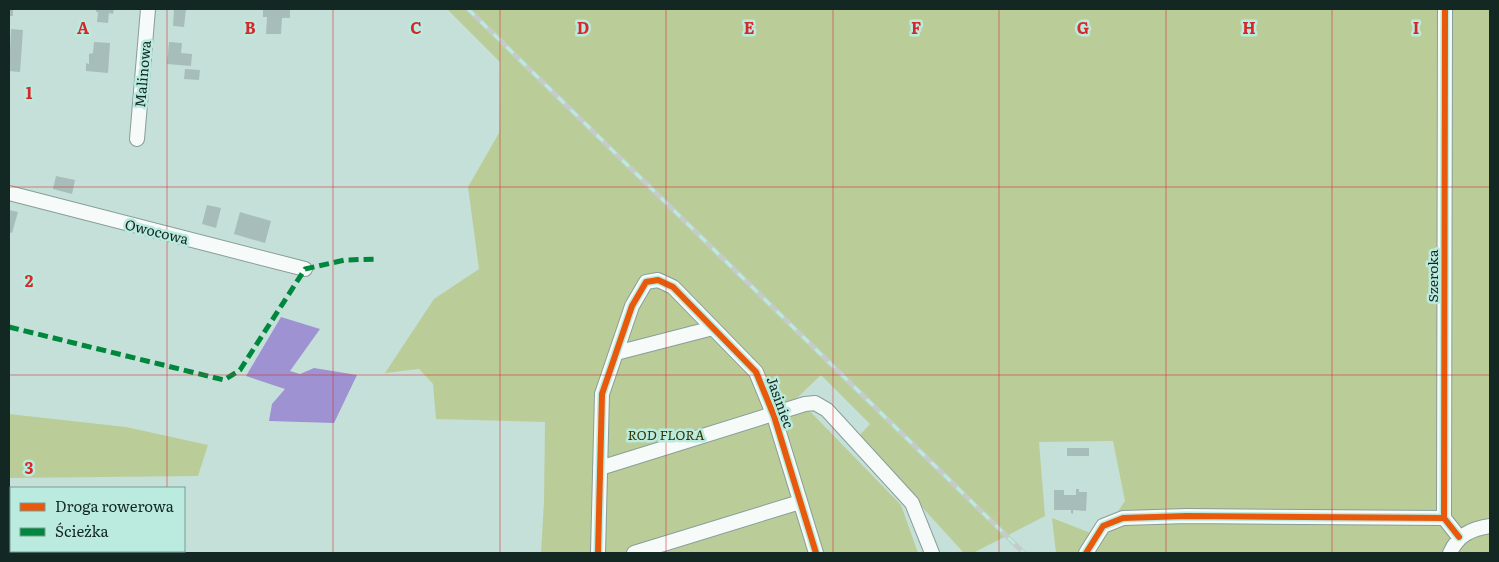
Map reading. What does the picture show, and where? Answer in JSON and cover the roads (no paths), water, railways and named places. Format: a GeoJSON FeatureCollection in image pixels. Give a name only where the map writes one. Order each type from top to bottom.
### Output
{"type":"FeatureCollection","features":[{"type":"Feature","properties":{"kind":"street","name":"Malinowa"},"geometry":{"type":"LineString","coordinates":[[137,139],[148,9]]}},
{"type":"Feature","properties":{"kind":"street","name":"Szeroka"},"geometry":{"type":"LineString","coordinates":[[1444,518],[1445,9]]}},
{"type":"Feature","properties":{"kind":"street","name":"Owocowa"},"geometry":{"type":"LineString","coordinates":[[9,193],[305,269]]}},
{"type":"Feature","properties":{"kind":"street","name":"Jasiniec"},"geometry":{"type":"LineString","coordinates":[[616,353],[632,306],[646,282],[658,280],[673,287],[756,372],[774,416],[816,553]]}},
{"type":"Feature","properties":{"kind":"street"},"geometry":{"type":"LineString","coordinates":[[598,553],[602,394],[616,353],[713,328]]}},
{"type":"Feature","properties":{"kind":"street"},"geometry":{"type":"LineString","coordinates":[[600,468],[774,416],[805,404],[815,403],[827,410],[912,504],[932,553]]}},
{"type":"Feature","properties":{"kind":"street"},"geometry":{"type":"LineString","coordinates":[[634,553],[800,502]]}},
{"type":"Feature","properties":{"kind":"street"},"geometry":{"type":"LineString","coordinates":[[1086,553],[1103,526],[1123,518],[1187,516],[1444,518],[1459,537]]}},
{"type":"Feature","properties":{"kind":"street"},"geometry":{"type":"LineString","coordinates":[[1450,553],[1459,537],[1473,529],[1490,526]]}},
{"type":"Feature","properties":{"kind":"railway"},"geometry":{"type":"LineString","coordinates":[[468,9],[1024,553]]}},
{"type":"Feature","properties":{"kind":"park label","name":"ROD FLORA"},"geometry":{"type":"Point","coordinates":[666,434]}}]}
